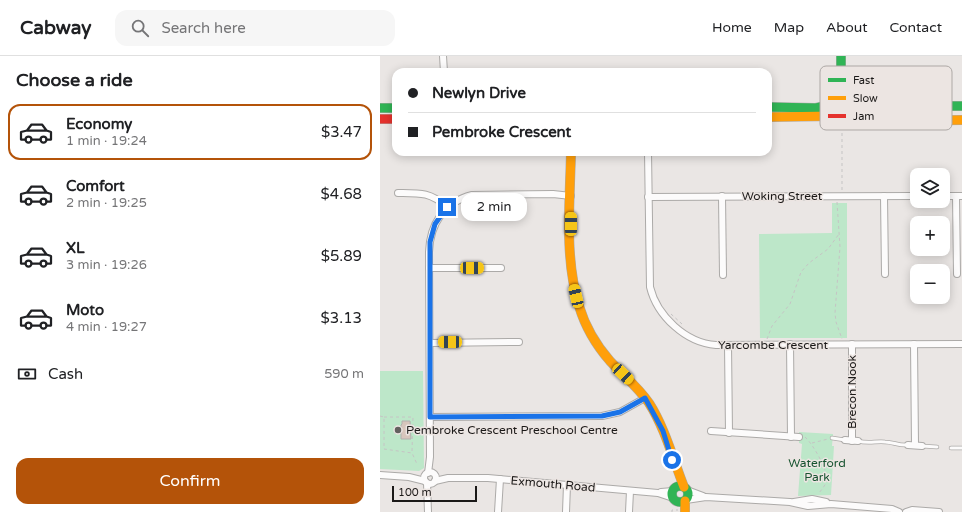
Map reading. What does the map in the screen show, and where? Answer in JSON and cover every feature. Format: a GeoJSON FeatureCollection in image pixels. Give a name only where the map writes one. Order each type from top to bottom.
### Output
{"type":"FeatureCollection","features":[{"type":"Feature","properties":{"kind":"street"},"geometry":{"type":"LineString","coordinates":[[443,56],[444,68]]}},
{"type":"Feature","properties":{"kind":"street"},"geometry":{"type":"LineString","coordinates":[[841,56],[841,66]]}},
{"type":"Feature","properties":{"kind":"street"},"geometry":{"type":"LineString","coordinates":[[772,107],[820,107]]}},
{"type":"Feature","properties":{"kind":"street"},"geometry":{"type":"LineString","coordinates":[[380,108],[392,108]]}},
{"type":"Feature","properties":{"kind":"street"},"geometry":{"type":"LineString","coordinates":[[772,117],[820,116]]}},
{"type":"Feature","properties":{"kind":"street"},"geometry":{"type":"LineString","coordinates":[[380,119],[392,119]]}},
{"type":"Feature","properties":{"kind":"street"},"geometry":{"type":"LineString","coordinates":[[952,120],[962,120]]}},
{"type":"Feature","properties":{"kind":"street"},"geometry":{"type":"LineString","coordinates":[[571,156],[571,265],[574,286],[580,307],[589,329],[603,352],[645,398],[663,431],[672,460],[688,495],[685,512]]}},
{"type":"Feature","properties":{"kind":"street","name":"Yarcombe Crescent"},"geometry":{"type":"LineString","coordinates":[[648,156],[648,278],[654,300],[661,311],[690,337],[710,345],[962,344]]}},
{"type":"Feature","properties":{"kind":"street"},"geometry":{"type":"LineString","coordinates":[[398,193],[426,194],[435,197],[447,207]]}},
{"type":"Feature","properties":{"kind":"street"},"geometry":{"type":"LineString","coordinates":[[428,512],[430,478],[429,268],[431,232],[437,220],[447,207],[460,199],[478,194],[571,193]]}},
{"type":"Feature","properties":{"kind":"street"},"geometry":{"type":"LineString","coordinates":[[722,196],[723,275]]}},
{"type":"Feature","properties":{"kind":"street"},"geometry":{"type":"LineString","coordinates":[[884,196],[884,274]]}},
{"type":"Feature","properties":{"kind":"street","name":"Woking Street"},"geometry":{"type":"LineString","coordinates":[[648,197],[910,196]]}},
{"type":"Feature","properties":{"kind":"street"},"geometry":{"type":"LineString","coordinates":[[957,274],[959,196]]}},
{"type":"Feature","properties":{"kind":"street"},"geometry":{"type":"LineString","coordinates":[[429,268],[501,268]]}},
{"type":"Feature","properties":{"kind":"street"},"geometry":{"type":"LineString","coordinates":[[430,342],[519,342]]}},
{"type":"Feature","properties":{"kind":"street"},"geometry":{"type":"LineString","coordinates":[[790,344],[791,437]]}},
{"type":"Feature","properties":{"kind":"street","name":"Brecon Nook"},"geometry":{"type":"LineString","coordinates":[[845,440],[855,441],[852,344]]}},
{"type":"Feature","properties":{"kind":"street"},"geometry":{"type":"LineString","coordinates":[[908,445],[918,446],[914,344]]}},
{"type":"Feature","properties":{"kind":"street"},"geometry":{"type":"LineString","coordinates":[[728,345],[729,433]]}},
{"type":"Feature","properties":{"kind":"street"},"geometry":{"type":"LineString","coordinates":[[430,417],[602,416],[620,412],[645,398]]}},
{"type":"Feature","properties":{"kind":"street"},"geometry":{"type":"LineString","coordinates":[[711,431],[799,437]]}},
{"type":"Feature","properties":{"kind":"street"},"geometry":{"type":"LineString","coordinates":[[672,460],[674,495],[679,512]]}},
{"type":"Feature","properties":{"kind":"street","name":"Exmouth Road"},"geometry":{"type":"LineString","coordinates":[[380,476],[500,479],[674,495]]}},
{"type":"Feature","properties":{"kind":"street"},"geometry":{"type":"LineString","coordinates":[[498,512],[500,479]]}},
{"type":"Feature","properties":{"kind":"street"},"geometry":{"type":"LineString","coordinates":[[566,512],[567,485]]}},
{"type":"Feature","properties":{"kind":"street"},"geometry":{"type":"LineString","coordinates":[[674,495],[679,486],[706,497]]}},
{"type":"Feature","properties":{"kind":"street"},"geometry":{"type":"LineString","coordinates":[[629,512],[630,491]]}},
{"type":"Feature","properties":{"kind":"street"},"geometry":{"type":"LineString","coordinates":[[674,495],[680,503],[686,500],[706,497],[790,502],[808,506],[892,509],[899,512]]}},
{"type":"Feature","properties":{"kind":"street"},"geometry":{"type":"LineString","coordinates":[[790,502],[815,499],[834,507]]}},
{"type":"Feature","properties":{"kind":"street"},"geometry":{"type":"LineString","coordinates":[[906,512],[912,510],[939,512]]}},
{"type":"Feature","properties":{"kind":"lane"},"geometry":{"type":"LineString","coordinates":[[832,438],[845,440]]}},
{"type":"Feature","properties":{"kind":"lane"},"geometry":{"type":"LineString","coordinates":[[855,441],[868,443],[886,442],[908,445]]}},
{"type":"Feature","properties":{"kind":"lane"},"geometry":{"type":"LineString","coordinates":[[918,446],[937,447]]}},
{"type":"Feature","properties":{"kind":"lane"},"geometry":{"type":"LineString","coordinates":[[951,448],[962,448]]}},
{"type":"Feature","properties":{"kind":"path"},"geometry":{"type":"LineString","coordinates":[[842,130],[842,193]]}},
{"type":"Feature","properties":{"kind":"path"},"geometry":{"type":"LineString","coordinates":[[837,202],[840,255],[835,313],[836,322],[842,339]]}},
{"type":"Feature","properties":{"kind":"path"},"geometry":{"type":"LineString","coordinates":[[767,339],[772,326],[790,304],[801,272],[828,249],[839,233]]}},
{"type":"Feature","properties":{"kind":"path"},"geometry":{"type":"LineString","coordinates":[[670,312],[683,325]]}},
{"type":"Feature","properties":{"kind":"path"},"geometry":{"type":"LineString","coordinates":[[380,416],[413,417],[412,452],[417,464]]}},
{"type":"Feature","properties":{"kind":"path"},"geometry":{"type":"LineString","coordinates":[[384,417],[384,449],[412,452]]}},
{"type":"Feature","properties":{"kind":"path"},"geometry":{"type":"LineString","coordinates":[[799,437],[804,437],[812,443],[827,478],[825,484],[815,499]]}},
{"type":"Feature","properties":{"kind":"path"},"geometry":{"type":"LineString","coordinates":[[812,443],[832,438]]}},
{"type":"Feature","properties":{"kind":"green space"},"geometry":{"type":"Polygon","coordinates":[[[832,203],[847,203],[847,338],[760,338],[759,234],[832,233],[832,203]]]}},
{"type":"Feature","properties":{"kind":"green space"},"geometry":{"type":"Polygon","coordinates":[[[380,371],[423,371],[424,468],[419,471],[380,469],[380,371]]]}},
{"type":"Feature","properties":{"kind":"green space","name":"Waterford Park"},"geometry":{"type":"Polygon","coordinates":[[[799,432],[833,434],[832,446],[834,446],[831,495],[798,496],[802,444],[799,443],[799,432]]]}},
{"type":"Feature","properties":{"kind":"building"},"geometry":{"type":"Polygon","coordinates":[[[402,421],[410,421],[411,439],[401,439],[402,421]]]}},
{"type":"Feature","properties":{"kind":"traffic: fast"},"geometry":{"type":"LineString","coordinates":[[841,56],[841,66]]}},
{"type":"Feature","properties":{"kind":"traffic: fast"},"geometry":{"type":"LineString","coordinates":[[952,106],[962,106]]}},
{"type":"Feature","properties":{"kind":"traffic: fast"},"geometry":{"type":"LineString","coordinates":[[772,107],[820,107]]}},
{"type":"Feature","properties":{"kind":"traffic: fast"},"geometry":{"type":"LineString","coordinates":[[380,108],[392,108]]}},
{"type":"Feature","properties":{"kind":"traffic: fast"},"geometry":{"type":"LineString","coordinates":[[677,486],[683,486],[688,491],[688,494],[686,500],[683,502],[677,502],[672,497],[672,491],[677,486]]}},
{"type":"Feature","properties":{"kind":"traffic: slow"},"geometry":{"type":"LineString","coordinates":[[772,117],[820,116]]}},
{"type":"Feature","properties":{"kind":"traffic: slow"},"geometry":{"type":"LineString","coordinates":[[952,120],[962,120]]}},
{"type":"Feature","properties":{"kind":"traffic: slow"},"geometry":{"type":"LineString","coordinates":[[571,156],[569,229],[571,268],[581,313],[584,321],[605,355],[645,397],[655,413],[684,487]]}},
{"type":"Feature","properties":{"kind":"traffic: slow"},"geometry":{"type":"LineString","coordinates":[[685,501],[685,512]]}},
{"type":"Feature","properties":{"kind":"traffic: jam"},"geometry":{"type":"LineString","coordinates":[[380,119],[392,119]]}},
{"type":"Feature","properties":{"kind":"place","name":"Pembroke Crescent Preschool Centre"},"geometry":{"type":"Point","coordinates":[398,430]}},
{"type":"Feature","properties":{"kind":"route"},"geometry":{"type":"LineString","coordinates":[[447,207],[439,216],[431,232],[429,252],[430,417],[602,416],[626,410],[645,398],[663,431],[672,460]]}}]}
